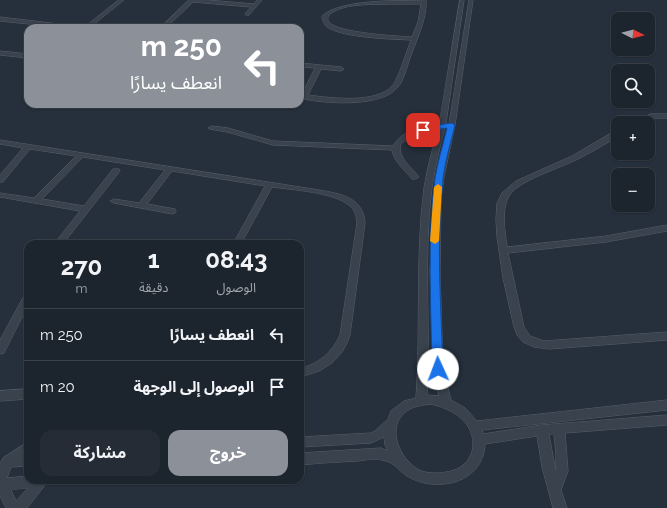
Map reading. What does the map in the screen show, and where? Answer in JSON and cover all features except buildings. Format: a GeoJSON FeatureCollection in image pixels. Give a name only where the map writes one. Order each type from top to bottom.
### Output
{"type":"FeatureCollection","features":[{"type":"Feature","properties":{"kind":"street"},"geometry":{"type":"LineString","coordinates":[[90,24],[122,0]]}},
{"type":"Feature","properties":{"kind":"street"},"geometry":{"type":"LineString","coordinates":[[167,24],[191,0],[255,6]]}},
{"type":"Feature","properties":{"kind":"street"},"geometry":{"type":"LineString","coordinates":[[248,14],[260,0]]}},
{"type":"Feature","properties":{"kind":"street"},"geometry":{"type":"LineString","coordinates":[[304,97],[348,100],[370,98],[388,94],[396,86],[421,22],[424,1],[371,0],[349,1],[333,5],[326,12],[325,20],[328,24],[341,30],[414,39]]}},
{"type":"Feature","properties":{"kind":"street"},"geometry":{"type":"LineString","coordinates":[[421,400],[423,376],[424,220],[429,175],[442,126],[462,0]]}},
{"type":"Feature","properties":{"kind":"street"},"geometry":{"type":"LineString","coordinates":[[446,402],[438,369],[435,241],[437,198],[440,177],[452,125],[468,31],[471,0]]}},
{"type":"Feature","properties":{"kind":"street"},"geometry":{"type":"LineString","coordinates":[[0,18],[51,24]]}},
{"type":"Feature","properties":{"kind":"street"},"geometry":{"type":"LineString","coordinates":[[0,53],[24,56]]}},
{"type":"Feature","properties":{"kind":"street"},"geometry":{"type":"LineString","coordinates":[[304,65],[341,69]]}},
{"type":"Feature","properties":{"kind":"street"},"geometry":{"type":"LineString","coordinates":[[304,93],[319,67]]}},
{"type":"Feature","properties":{"kind":"street"},"geometry":{"type":"LineString","coordinates":[[655,116],[667,116]]}},
{"type":"Feature","properties":{"kind":"street"},"geometry":{"type":"LineString","coordinates":[[415,177],[397,156],[395,148],[398,143],[412,132],[452,125]]}},
{"type":"Feature","properties":{"kind":"street"},"geometry":{"type":"LineString","coordinates":[[212,128],[229,130],[262,142],[395,148]]}},
{"type":"Feature","properties":{"kind":"street"},"geometry":{"type":"LineString","coordinates":[[611,137],[570,161],[518,184],[505,194],[500,208],[503,250],[519,327],[521,334],[529,341],[536,344],[549,345],[667,336]]}},
{"type":"Feature","properties":{"kind":"street"},"geometry":{"type":"LineString","coordinates":[[0,142],[270,184],[344,198],[352,202],[358,209],[361,216],[348,312],[341,345],[334,355],[324,364],[304,372]]}},
{"type":"Feature","properties":{"kind":"street"},"geometry":{"type":"LineString","coordinates":[[0,180],[30,146]]}},
{"type":"Feature","properties":{"kind":"street"},"geometry":{"type":"LineString","coordinates":[[36,201],[82,154]]}},
{"type":"Feature","properties":{"kind":"street"},"geometry":{"type":"LineString","coordinates":[[141,206],[170,169]]}},
{"type":"Feature","properties":{"kind":"street"},"geometry":{"type":"LineString","coordinates":[[61,240],[116,171]]}},
{"type":"Feature","properties":{"kind":"street"},"geometry":{"type":"LineString","coordinates":[[239,240],[270,184]]}},
{"type":"Feature","properties":{"kind":"street"},"geometry":{"type":"LineString","coordinates":[[0,195],[85,209]]}},
{"type":"Feature","properties":{"kind":"street"},"geometry":{"type":"LineString","coordinates":[[114,201],[172,211]]}},
{"type":"Feature","properties":{"kind":"street"},"geometry":{"type":"LineString","coordinates":[[503,250],[570,244],[633,235],[667,228]]}},
{"type":"Feature","properties":{"kind":"street"},"geometry":{"type":"LineString","coordinates":[[0,350],[24,304]]}},
{"type":"Feature","properties":{"kind":"street"},"geometry":{"type":"LineString","coordinates":[[0,396],[24,394]]}},
{"type":"Feature","properties":{"kind":"street"},"geometry":{"type":"LineString","coordinates":[[304,442],[371,438],[379,435],[390,424],[399,410],[405,405],[421,400],[438,400],[446,402],[462,412],[474,426],[478,440],[476,457],[472,464],[458,475],[440,479],[420,476],[407,469],[396,459],[381,454],[304,459]]}},
{"type":"Feature","properties":{"kind":"street"},"geometry":{"type":"LineString","coordinates":[[474,426],[667,405]]}},
{"type":"Feature","properties":{"kind":"street"},"geometry":{"type":"LineString","coordinates":[[478,440],[542,430],[667,420]]}},
{"type":"Feature","properties":{"kind":"street"},"geometry":{"type":"LineString","coordinates":[[390,424],[389,441],[396,459]]}},
{"type":"Feature","properties":{"kind":"street"},"geometry":{"type":"LineString","coordinates":[[555,490],[562,471],[562,454],[558,429]]}},
{"type":"Feature","properties":{"kind":"street"},"geometry":{"type":"LineString","coordinates":[[542,430],[548,467],[560,508]]}},
{"type":"Feature","properties":{"kind":"street"},"geometry":{"type":"LineString","coordinates":[[0,480],[3,463],[24,449]]}},
{"type":"Feature","properties":{"kind":"street"},"geometry":{"type":"LineString","coordinates":[[3,463],[24,460]]}},
{"type":"Feature","properties":{"kind":"street"},"geometry":{"type":"LineString","coordinates":[[0,485],[24,482]]}},
{"type":"Feature","properties":{"kind":"street"},"geometry":{"type":"LineString","coordinates":[[19,508],[39,484]]}},
{"type":"Feature","properties":{"kind":"street"},"geometry":{"type":"LineString","coordinates":[[0,485],[6,493],[13,508]]}},
{"type":"Feature","properties":{"kind":"slow traffic"},"geometry":{"type":"LineString","coordinates":[[435,241],[438,187]]}},
{"type":"Feature","properties":{"kind":"route"},"geometry":{"type":"LineString","coordinates":[[423,130],[452,125],[440,177],[435,220],[438,369]]}}]}
